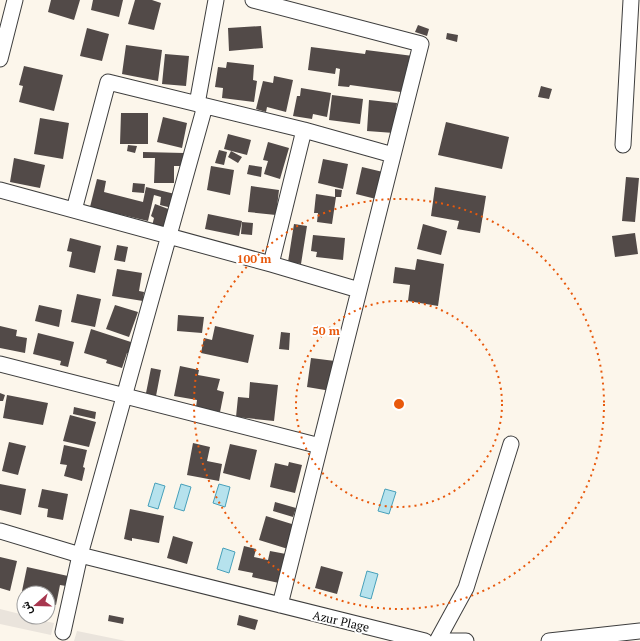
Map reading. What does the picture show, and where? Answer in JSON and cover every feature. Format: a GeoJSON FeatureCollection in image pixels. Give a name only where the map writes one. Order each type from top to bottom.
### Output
{"type":"FeatureCollection","features":[{"type":"Feature","properties":{"kind":"street"},"geometry":{"type":"LineString","coordinates":[[0,59],[15,0]]}},
{"type":"Feature","properties":{"kind":"street"},"geometry":{"type":"LineString","coordinates":[[62,632],[80,556],[169,236],[201,105],[216,0]]}},
{"type":"Feature","properties":{"kind":"street"},"geometry":{"type":"LineString","coordinates":[[253,0],[421,44],[280,605]]}},
{"type":"Feature","properties":{"kind":"street"},"geometry":{"type":"LineString","coordinates":[[623,144],[631,0]]}},
{"type":"Feature","properties":{"kind":"street"},"geometry":{"type":"LineString","coordinates":[[74,210],[108,82],[304,130],[393,155]]}},
{"type":"Feature","properties":{"kind":"street"},"geometry":{"type":"LineString","coordinates":[[271,264],[304,130]]}},
{"type":"Feature","properties":{"kind":"street"},"geometry":{"type":"LineString","coordinates":[[0,190],[271,264],[359,290]]}},
{"type":"Feature","properties":{"kind":"street"},"geometry":{"type":"LineString","coordinates":[[0,364],[320,446]]}},
{"type":"Feature","properties":{"kind":"street"},"geometry":{"type":"LineString","coordinates":[[437,641],[466,588],[511,444]]}},
{"type":"Feature","properties":{"kind":"street","name":"Azur Plage"},"geometry":{"type":"LineString","coordinates":[[0,531],[80,556],[280,605],[298,611],[425,641]]}},
{"type":"Feature","properties":{"kind":"street"},"geometry":{"type":"LineString","coordinates":[[549,641],[640,631]]}},
{"type":"Feature","properties":{"kind":"street"},"geometry":{"type":"LineString","coordinates":[[442,641],[466,641]]}},
{"type":"Feature","properties":{"kind":"shaded area"},"geometry":{"type":"Polygon","coordinates":[[[0,609],[16,613],[16,625],[54,625],[51,635],[0,624],[0,609]]]}},
{"type":"Feature","properties":{"kind":"shaded area"},"geometry":{"type":"Polygon","coordinates":[[[77,631],[121,640],[126,641],[74,641],[77,631]]]}},
{"type":"Feature","properties":{"kind":"water"},"geometry":{"type":"Polygon","coordinates":[[[155,483],[165,486],[158,509],[148,506],[155,483]]]}},
{"type":"Feature","properties":{"kind":"water"},"geometry":{"type":"Polygon","coordinates":[[[181,484],[191,487],[184,511],[174,508],[181,484]]]}},
{"type":"Feature","properties":{"kind":"water"},"geometry":{"type":"Polygon","coordinates":[[[219,484],[230,487],[225,507],[213,503],[219,484]]]}},
{"type":"Feature","properties":{"kind":"water"},"geometry":{"type":"Polygon","coordinates":[[[385,489],[396,492],[389,514],[378,511],[385,489]]]}},
{"type":"Feature","properties":{"kind":"water"},"geometry":{"type":"Polygon","coordinates":[[[223,548],[235,552],[229,573],[217,569],[223,548]]]}},
{"type":"Feature","properties":{"kind":"water"},"geometry":{"type":"Polygon","coordinates":[[[367,571],[378,574],[371,599],[360,596],[367,571]]]}},
{"type":"Feature","properties":{"kind":"building"},"geometry":{"type":"Polygon","coordinates":[[[51,0],[80,0],[74,20],[48,12],[51,0]]]}},
{"type":"Feature","properties":{"kind":"building"},"geometry":{"type":"Polygon","coordinates":[[[93,0],[123,0],[119,17],[91,10],[93,0]]]}},
{"type":"Feature","properties":{"kind":"building"},"geometry":{"type":"Polygon","coordinates":[[[135,0],[152,0],[161,3],[154,30],[128,24],[135,0]]]}},
{"type":"Feature","properties":{"kind":"building"},"geometry":{"type":"Polygon","coordinates":[[[418,25],[429,29],[427,36],[415,32],[418,25]]]}},
{"type":"Feature","properties":{"kind":"building"},"geometry":{"type":"Polygon","coordinates":[[[261,26],[263,48],[229,51],[228,28],[261,26]]]}},
{"type":"Feature","properties":{"kind":"building"},"geometry":{"type":"Polygon","coordinates":[[[87,28],[109,34],[102,61],[80,56],[87,28]]]}},
{"type":"Feature","properties":{"kind":"building"},"geometry":{"type":"Polygon","coordinates":[[[447,33],[458,35],[457,42],[446,39],[447,33]]]}},
{"type":"Feature","properties":{"kind":"building"},"geometry":{"type":"Polygon","coordinates":[[[126,45],[162,50],[158,81],[122,74],[126,45]]]}},
{"type":"Feature","properties":{"kind":"building"},"geometry":{"type":"Polygon","coordinates":[[[311,47],[365,54],[366,50],[413,56],[408,93],[350,85],[349,87],[338,86],[340,69],[336,68],[335,74],[308,70],[311,47]]]}},
{"type":"Feature","properties":{"kind":"building"},"geometry":{"type":"Polygon","coordinates":[[[165,54],[189,56],[186,86],[162,84],[165,54]]]}},
{"type":"Feature","properties":{"kind":"building"},"geometry":{"type":"Polygon","coordinates":[[[227,62],[254,65],[253,80],[257,81],[254,102],[222,98],[223,88],[215,87],[218,67],[226,68],[227,62]]]}},
{"type":"Feature","properties":{"kind":"building"},"geometry":{"type":"Polygon","coordinates":[[[24,66],[63,75],[54,111],[19,102],[23,86],[19,85],[24,66]]]}},
{"type":"Feature","properties":{"kind":"building"},"geometry":{"type":"Polygon","coordinates":[[[274,76],[293,80],[286,112],[267,107],[266,112],[256,109],[263,81],[273,83],[274,76]]]}},
{"type":"Feature","properties":{"kind":"building"},"geometry":{"type":"Polygon","coordinates":[[[541,86],[552,89],[549,99],[538,97],[541,86]]]}},
{"type":"Feature","properties":{"kind":"building"},"geometry":{"type":"Polygon","coordinates":[[[301,88],[331,93],[327,117],[313,114],[312,119],[293,116],[297,96],[300,96],[301,88]]]}},
{"type":"Feature","properties":{"kind":"building"},"geometry":{"type":"Polygon","coordinates":[[[332,95],[363,99],[360,124],[329,120],[332,95]]]}},
{"type":"Feature","properties":{"kind":"building"},"geometry":{"type":"Polygon","coordinates":[[[369,100],[397,103],[394,133],[367,131],[369,100]]]}},
{"type":"Feature","properties":{"kind":"building"},"geometry":{"type":"Polygon","coordinates":[[[121,113],[148,113],[148,144],[120,144],[121,113]]]}},
{"type":"Feature","properties":{"kind":"building"},"geometry":{"type":"Polygon","coordinates":[[[163,117],[187,123],[182,148],[157,142],[163,117]]]}},
{"type":"Feature","properties":{"kind":"building"},"geometry":{"type":"Polygon","coordinates":[[[40,118],[69,123],[63,159],[34,154],[40,118]]]}},
{"type":"Feature","properties":{"kind":"building"},"geometry":{"type":"Polygon","coordinates":[[[446,122],[509,137],[502,169],[438,155],[446,122]]]}},
{"type":"Feature","properties":{"kind":"building"},"geometry":{"type":"Polygon","coordinates":[[[228,134],[251,140],[247,155],[224,149],[228,134]]]}},
{"type":"Feature","properties":{"kind":"building"},"geometry":{"type":"Polygon","coordinates":[[[268,142],[289,148],[280,179],[264,174],[268,161],[263,160],[268,142]]]}},
{"type":"Feature","properties":{"kind":"building"},"geometry":{"type":"Polygon","coordinates":[[[128,145],[137,146],[135,153],[127,151],[128,145]]]}},
{"type":"Feature","properties":{"kind":"building"},"geometry":{"type":"Polygon","coordinates":[[[219,150],[227,152],[224,165],[215,163],[219,150]]]}},
{"type":"Feature","properties":{"kind":"building"},"geometry":{"type":"Polygon","coordinates":[[[231,151],[242,157],[238,163],[228,157],[231,151]]]}},
{"type":"Feature","properties":{"kind":"building"},"geometry":{"type":"Polygon","coordinates":[[[143,152],[184,153],[184,166],[174,166],[174,183],[154,183],[155,158],[143,158],[143,152]]]}},
{"type":"Feature","properties":{"kind":"building"},"geometry":{"type":"Polygon","coordinates":[[[14,158],[45,165],[40,188],[10,182],[14,158]]]}},
{"type":"Feature","properties":{"kind":"building"},"geometry":{"type":"Polygon","coordinates":[[[323,159],[348,164],[343,189],[318,183],[323,159]]]}},
{"type":"Feature","properties":{"kind":"building"},"geometry":{"type":"Polygon","coordinates":[[[249,165],[262,167],[261,177],[247,174],[249,165]]]}},
{"type":"Feature","properties":{"kind":"building"},"geometry":{"type":"Polygon","coordinates":[[[211,166],[234,170],[230,195],[207,190],[211,166]]]}},
{"type":"Feature","properties":{"kind":"building"},"geometry":{"type":"Polygon","coordinates":[[[362,167],[383,172],[376,199],[356,194],[362,167]]]}},
{"type":"Feature","properties":{"kind":"building"},"geometry":{"type":"Polygon","coordinates":[[[626,177],[639,178],[635,222],[622,221],[626,177]]]}},
{"type":"Feature","properties":{"kind":"building"},"geometry":{"type":"Polygon","coordinates":[[[97,179],[106,181],[104,192],[143,202],[146,187],[175,194],[172,208],[160,205],[161,197],[154,195],[148,221],[106,211],[89,211],[97,179]]]}},
{"type":"Feature","properties":{"kind":"building"},"geometry":{"type":"Polygon","coordinates":[[[133,183],[145,184],[144,193],[132,192],[133,183]]]}},
{"type":"Feature","properties":{"kind":"building"},"geometry":{"type":"Polygon","coordinates":[[[251,186],[279,190],[276,215],[248,212],[251,186]]]}},
{"type":"Feature","properties":{"kind":"building"},"geometry":{"type":"Polygon","coordinates":[[[435,187],[486,196],[480,233],[457,229],[459,221],[431,216],[435,187]]]}},
{"type":"Feature","properties":{"kind":"building"},"geometry":{"type":"Polygon","coordinates":[[[335,189],[342,190],[341,197],[336,197],[332,224],[317,222],[318,213],[314,213],[316,194],[335,197],[335,189]]]}},
{"type":"Feature","properties":{"kind":"building"},"geometry":{"type":"Polygon","coordinates":[[[155,204],[171,210],[163,231],[152,226],[154,218],[151,216],[155,204]]]}},
{"type":"Feature","properties":{"kind":"building"},"geometry":{"type":"Polygon","coordinates":[[[208,214],[242,221],[239,236],[205,229],[208,214]]]}},
{"type":"Feature","properties":{"kind":"building"},"geometry":{"type":"Polygon","coordinates":[[[242,222],[253,223],[252,235],[241,234],[242,222]]]}},
{"type":"Feature","properties":{"kind":"building"},"geometry":{"type":"Polygon","coordinates":[[[294,224],[307,226],[301,264],[288,262],[294,224]]]}},
{"type":"Feature","properties":{"kind":"building"},"geometry":{"type":"Polygon","coordinates":[[[423,224],[447,231],[441,255],[417,249],[423,224]]]}},
{"type":"Feature","properties":{"kind":"building"},"geometry":{"type":"Polygon","coordinates":[[[635,233],[638,254],[615,257],[612,236],[635,233]]]}},
{"type":"Feature","properties":{"kind":"building"},"geometry":{"type":"Polygon","coordinates":[[[313,235],[345,238],[343,260],[316,257],[317,252],[311,251],[313,235]]]}},
{"type":"Feature","properties":{"kind":"building"},"geometry":{"type":"Polygon","coordinates":[[[70,238],[101,246],[95,273],[69,267],[72,252],[67,251],[70,238]]]}},
{"type":"Feature","properties":{"kind":"building"},"geometry":{"type":"Polygon","coordinates":[[[117,245],[128,247],[125,262],[114,260],[117,245]]]}},
{"type":"Feature","properties":{"kind":"building"},"geometry":{"type":"Polygon","coordinates":[[[417,259],[444,264],[438,306],[408,301],[410,285],[393,283],[395,267],[415,270],[417,259]]]}},
{"type":"Feature","properties":{"kind":"building"},"geometry":{"type":"Polygon","coordinates":[[[117,269],[142,273],[139,291],[144,292],[143,301],[112,296],[117,269]]]}},
{"type":"Feature","properties":{"kind":"building"},"geometry":{"type":"Polygon","coordinates":[[[77,294],[101,299],[95,327],[71,322],[77,294]]]}},
{"type":"Feature","properties":{"kind":"building"},"geometry":{"type":"Polygon","coordinates":[[[39,305],[62,310],[59,327],[35,321],[39,305]]]}},
{"type":"Feature","properties":{"kind":"building"},"geometry":{"type":"Polygon","coordinates":[[[115,305],[138,312],[129,337],[106,329],[115,305]]]}},
{"type":"Feature","properties":{"kind":"building"},"geometry":{"type":"Polygon","coordinates":[[[178,315],[204,317],[202,333],[177,331],[178,315]]]}},
{"type":"Feature","properties":{"kind":"building"},"geometry":{"type":"Polygon","coordinates":[[[0,326],[17,330],[16,336],[27,338],[25,353],[0,348],[0,326]]]}},
{"type":"Feature","properties":{"kind":"building"},"geometry":{"type":"Polygon","coordinates":[[[215,326],[254,335],[248,363],[201,353],[204,338],[212,340],[215,326]]]}},
{"type":"Feature","properties":{"kind":"building"},"geometry":{"type":"Polygon","coordinates":[[[91,329],[134,343],[130,354],[127,353],[122,368],[106,363],[107,360],[84,353],[91,329]]]}},
{"type":"Feature","properties":{"kind":"building"},"geometry":{"type":"Polygon","coordinates":[[[281,332],[290,333],[289,350],[279,349],[281,332]]]}},
{"type":"Feature","properties":{"kind":"building"},"geometry":{"type":"Polygon","coordinates":[[[38,333],[74,342],[68,367],[60,365],[61,361],[33,354],[38,333]]]}},
{"type":"Feature","properties":{"kind":"building"},"geometry":{"type":"Polygon","coordinates":[[[311,358],[335,361],[331,391],[307,387],[311,358]]]}},
{"type":"Feature","properties":{"kind":"building"},"geometry":{"type":"Polygon","coordinates":[[[180,366],[199,370],[198,375],[220,379],[217,390],[224,392],[220,412],[196,407],[197,400],[174,396],[180,366]]]}},
{"type":"Feature","properties":{"kind":"building"},"geometry":{"type":"Polygon","coordinates":[[[151,368],[161,370],[156,396],[146,393],[151,368]]]}},
{"type":"Feature","properties":{"kind":"building"},"geometry":{"type":"Polygon","coordinates":[[[250,382],[278,385],[274,421],[236,417],[238,397],[249,398],[250,382]]]}},
{"type":"Feature","properties":{"kind":"building"},"geometry":{"type":"Polygon","coordinates":[[[0,393],[5,395],[3,401],[0,401],[0,393]]]}},
{"type":"Feature","properties":{"kind":"building"},"geometry":{"type":"Polygon","coordinates":[[[7,395],[48,403],[43,425],[3,418],[7,395]]]}},
{"type":"Feature","properties":{"kind":"building"},"geometry":{"type":"Polygon","coordinates":[[[74,407],[96,412],[95,419],[73,414],[74,407]]]}},
{"type":"Feature","properties":{"kind":"building"},"geometry":{"type":"Polygon","coordinates":[[[70,415],[96,422],[89,447],[63,441],[70,415]]]}},
{"type":"Feature","properties":{"kind":"building"},"geometry":{"type":"Polygon","coordinates":[[[9,442],[26,446],[18,475],[2,471],[9,442]]]}},
{"type":"Feature","properties":{"kind":"building"},"geometry":{"type":"Polygon","coordinates":[[[193,443],[210,447],[207,461],[222,464],[219,481],[187,475],[193,443]]]}},
{"type":"Feature","properties":{"kind":"building"},"geometry":{"type":"Polygon","coordinates":[[[230,444],[257,450],[250,480],[223,473],[230,444]]]}},
{"type":"Feature","properties":{"kind":"building"},"geometry":{"type":"Polygon","coordinates":[[[64,445],[87,450],[83,467],[85,468],[82,481],[64,476],[67,465],[60,464],[64,445]]]}},
{"type":"Feature","properties":{"kind":"building"},"geometry":{"type":"Polygon","coordinates":[[[289,462],[302,465],[295,493],[270,487],[275,463],[288,466],[289,462]]]}},
{"type":"Feature","properties":{"kind":"building"},"geometry":{"type":"Polygon","coordinates":[[[0,484],[26,489],[21,515],[0,510],[0,484]]]}},
{"type":"Feature","properties":{"kind":"building"},"geometry":{"type":"Polygon","coordinates":[[[42,489],[68,494],[63,520],[47,517],[48,509],[38,507],[42,489]]]}},
{"type":"Feature","properties":{"kind":"building"},"geometry":{"type":"Polygon","coordinates":[[[275,502],[296,508],[293,517],[273,511],[275,502]]]}},
{"type":"Feature","properties":{"kind":"building"},"geometry":{"type":"Polygon","coordinates":[[[130,509],[164,516],[159,543],[132,538],[132,541],[124,539],[130,509]]]}},
{"type":"Feature","properties":{"kind":"building"},"geometry":{"type":"Polygon","coordinates":[[[266,516],[295,525],[288,549],[259,540],[266,516]]]}},
{"type":"Feature","properties":{"kind":"building"},"geometry":{"type":"Polygon","coordinates":[[[173,536],[193,542],[187,564],[167,558],[173,536]]]}},
{"type":"Feature","properties":{"kind":"building"},"geometry":{"type":"Polygon","coordinates":[[[244,546],[256,549],[254,557],[268,560],[270,551],[286,554],[279,583],[252,577],[253,573],[238,570],[244,546]]]}},
{"type":"Feature","properties":{"kind":"building"},"geometry":{"type":"Polygon","coordinates":[[[0,557],[17,561],[10,591],[0,588],[0,557]]]}},
{"type":"Feature","properties":{"kind":"building"},"geometry":{"type":"Polygon","coordinates":[[[321,566],[343,572],[337,594],[315,588],[321,566]]]}},
{"type":"Feature","properties":{"kind":"building"},"geometry":{"type":"Polygon","coordinates":[[[27,567],[68,576],[66,586],[60,585],[56,605],[56,585],[23,585],[27,567]]]}},
{"type":"Feature","properties":{"kind":"building"},"geometry":{"type":"Polygon","coordinates":[[[109,615],[124,618],[123,624],[108,621],[109,615]]]}},
{"type":"Feature","properties":{"kind":"building"},"geometry":{"type":"Polygon","coordinates":[[[239,615],[258,620],[255,630],[237,625],[239,615]]]}}]}
